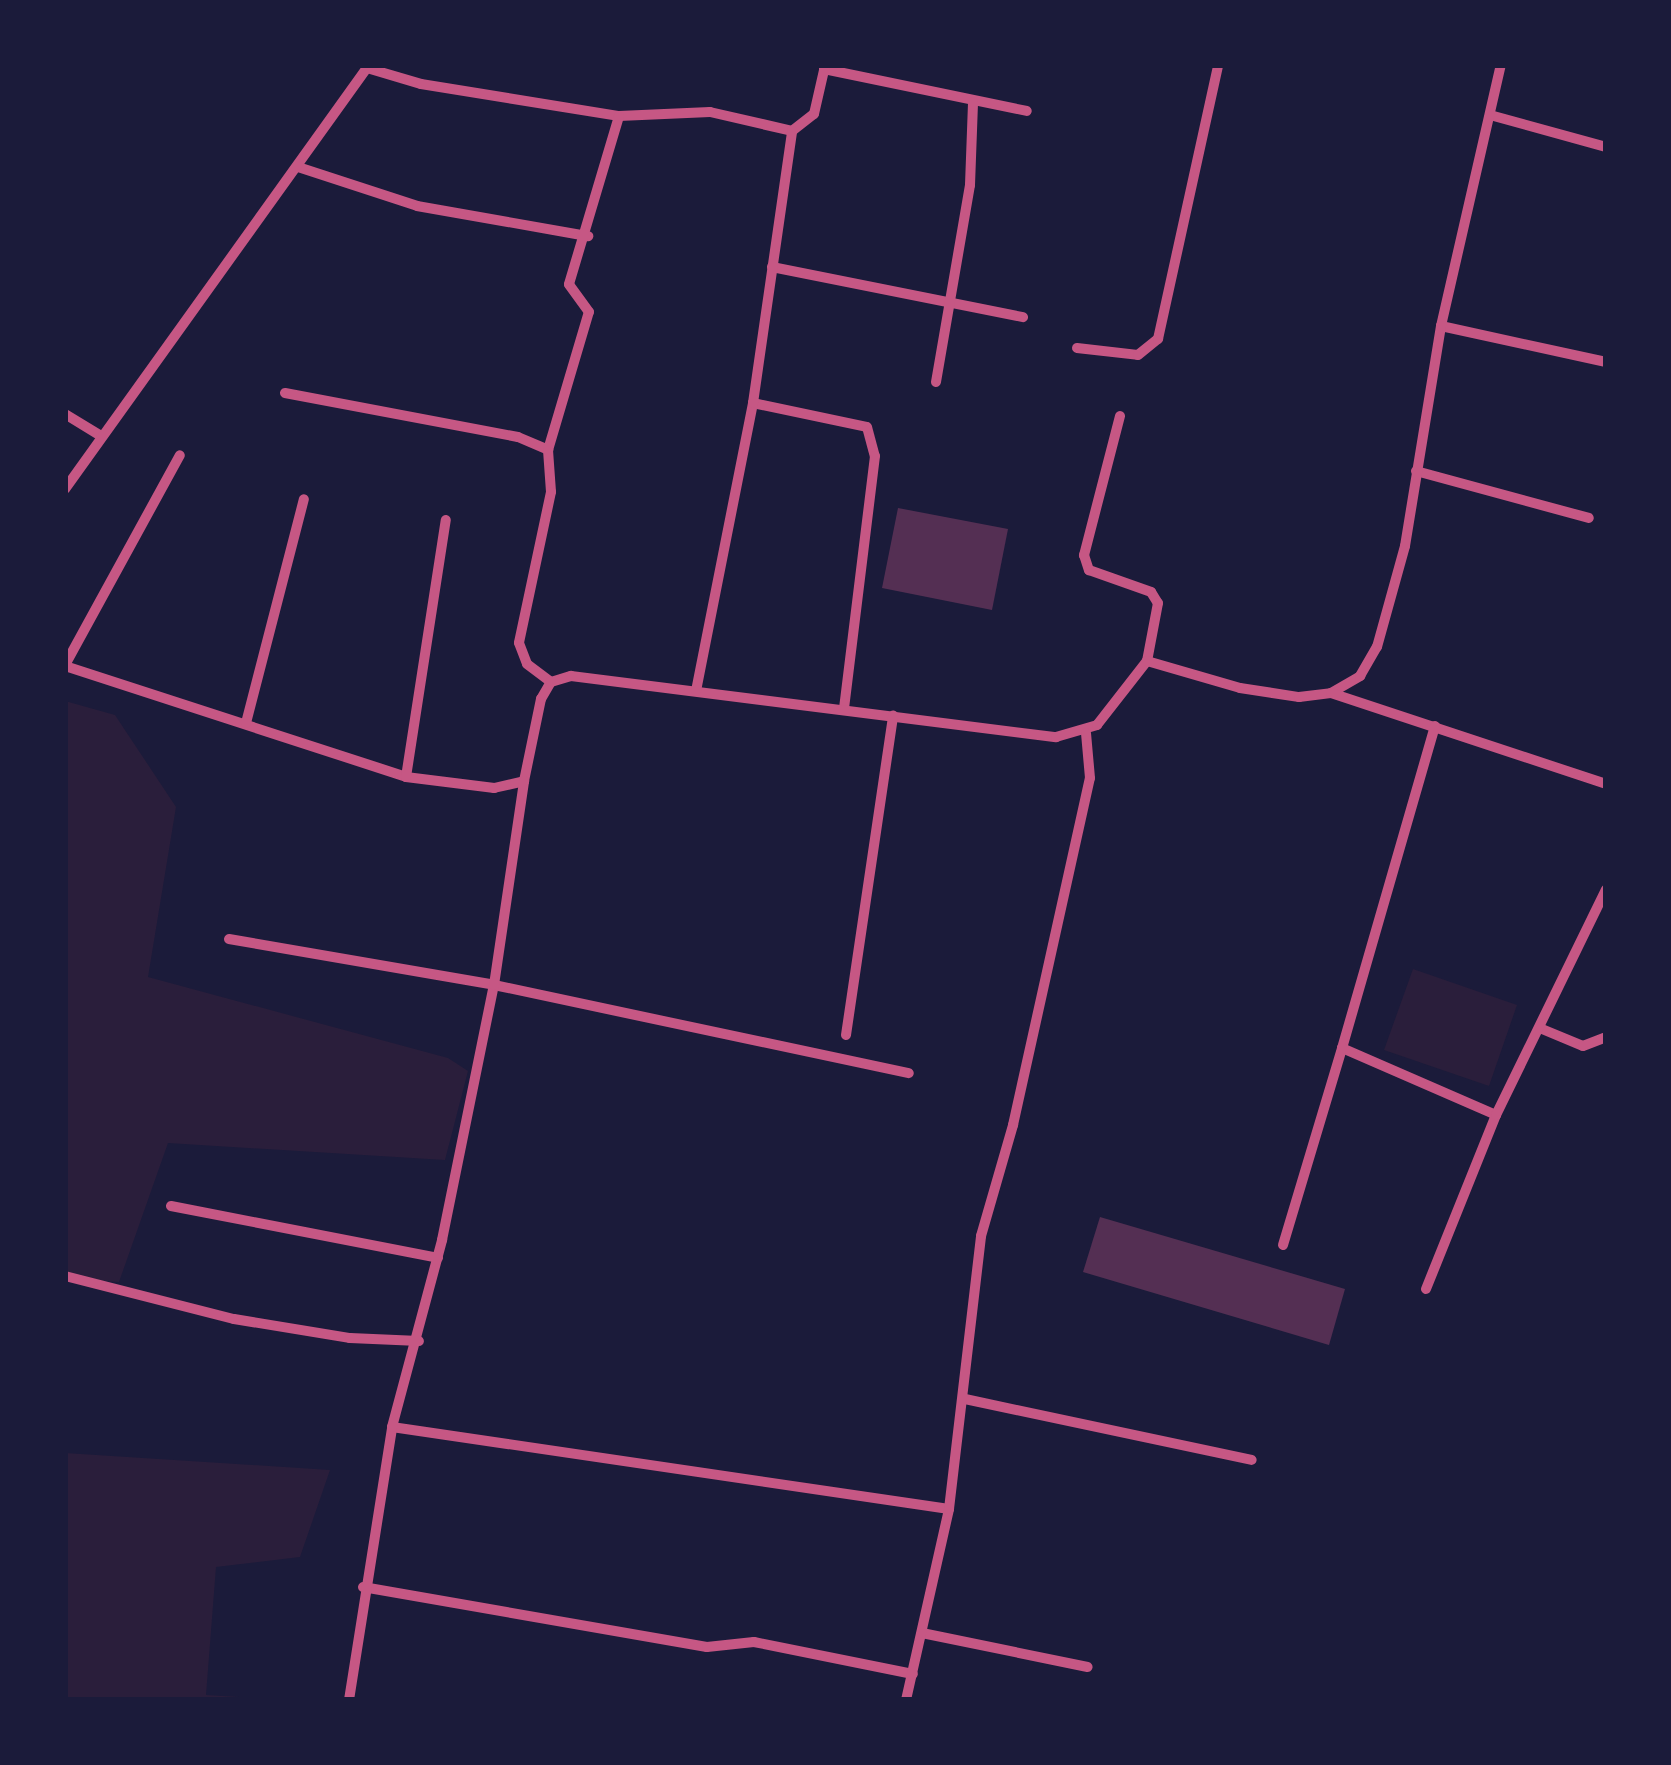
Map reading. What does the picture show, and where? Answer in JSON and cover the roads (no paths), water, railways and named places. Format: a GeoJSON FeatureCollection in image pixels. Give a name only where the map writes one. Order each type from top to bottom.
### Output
{"type":"FeatureCollection","features":[{"type":"Feature","properties":{"kind":"street"},"geometry":{"type":"LineString","coordinates":[[1076,348],[1138,355],[1158,340],[1218,65]]}},
{"type":"Feature","properties":{"kind":"street"},"geometry":{"type":"LineString","coordinates":[[1331,693],[1360,676],[1377,646],[1405,546],[1441,326],[1501,65]]}},
{"type":"Feature","properties":{"kind":"street"},"geometry":{"type":"LineString","coordinates":[[65,490],[368,66],[421,84],[619,116],[710,112],[792,131]]}},
{"type":"Feature","properties":{"kind":"street"},"geometry":{"type":"LineString","coordinates":[[696,691],[753,404],[792,131],[814,114],[824,67],[1027,111]]}},
{"type":"Feature","properties":{"kind":"street"},"geometry":{"type":"LineString","coordinates":[[936,382],[970,185],[974,102]]}},
{"type":"Feature","properties":{"kind":"street"},"geometry":{"type":"LineString","coordinates":[[1490,114],[1606,147]]}},
{"type":"Feature","properties":{"kind":"street"},"geometry":{"type":"LineString","coordinates":[[551,682],[527,664],[519,644],[550,492],[548,450],[588,320],[588,305],[569,284],[588,236],[619,116]]}},
{"type":"Feature","properties":{"kind":"street"},"geometry":{"type":"LineString","coordinates":[[298,166],[417,206],[588,236]]}},
{"type":"Feature","properties":{"kind":"street"},"geometry":{"type":"LineString","coordinates":[[772,266],[1024,317]]}},
{"type":"Feature","properties":{"kind":"street"},"geometry":{"type":"LineString","coordinates":[[1441,326],[1606,362]]}},
{"type":"Feature","properties":{"kind":"street"},"geometry":{"type":"LineString","coordinates":[[286,392],[518,437],[548,450]]}},
{"type":"Feature","properties":{"kind":"street"},"geometry":{"type":"LineString","coordinates":[[753,404],[867,427],[874,456],[844,708]]}},
{"type":"Feature","properties":{"kind":"street"},"geometry":{"type":"LineString","coordinates":[[65,414],[100,436]]}},
{"type":"Feature","properties":{"kind":"street"},"geometry":{"type":"LineString","coordinates":[[349,1700],[363,1587],[392,1427],[419,1341],[494,986],[524,781],[541,698],[551,682],[571,676],[1056,736],[1086,733],[1148,661],[1158,603],[1150,592],[1088,570],[1084,555],[1120,416]]}},
{"type":"Feature","properties":{"kind":"street"},"geometry":{"type":"LineString","coordinates":[[180,455],[65,666],[406,777],[494,788],[524,781]]}},
{"type":"Feature","properties":{"kind":"street"},"geometry":{"type":"LineString","coordinates":[[1416,471],[1589,518]]}},
{"type":"Feature","properties":{"kind":"street"},"geometry":{"type":"LineString","coordinates":[[246,722],[304,499]]}},
{"type":"Feature","properties":{"kind":"street"},"geometry":{"type":"LineString","coordinates":[[406,777],[446,520]]}},
{"type":"Feature","properties":{"kind":"street"},"geometry":{"type":"LineString","coordinates":[[1148,661],[1240,688],[1299,696],[1331,693],[1606,784]]}},
{"type":"Feature","properties":{"kind":"street"},"geometry":{"type":"LineString","coordinates":[[846,1035],[893,715]]}},
{"type":"Feature","properties":{"kind":"street"},"geometry":{"type":"LineString","coordinates":[[1283,1245],[1436,726]]}},
{"type":"Feature","properties":{"kind":"street"},"geometry":{"type":"LineString","coordinates":[[906,1700],[949,1508],[965,1399],[981,1236],[1010,1138],[1090,778],[1086,733]]}},
{"type":"Feature","properties":{"kind":"street"},"geometry":{"type":"LineString","coordinates":[[1426,1289],[1496,1115],[1542,1029],[1606,889]]}},
{"type":"Feature","properties":{"kind":"street"},"geometry":{"type":"LineString","coordinates":[[229,938],[494,986],[909,1073]]}},
{"type":"Feature","properties":{"kind":"street"},"geometry":{"type":"LineString","coordinates":[[1542,1029],[1583,1046],[1606,1037]]}},
{"type":"Feature","properties":{"kind":"street"},"geometry":{"type":"LineString","coordinates":[[1342,1048],[1496,1115]]}},
{"type":"Feature","properties":{"kind":"street"},"geometry":{"type":"LineString","coordinates":[[172,1206],[438,1258]]}},
{"type":"Feature","properties":{"kind":"street"},"geometry":{"type":"LineString","coordinates":[[65,1276],[234,1318],[350,1338],[419,1341]]}},
{"type":"Feature","properties":{"kind":"street"},"geometry":{"type":"LineString","coordinates":[[965,1399],[1252,1460]]}},
{"type":"Feature","properties":{"kind":"street"},"geometry":{"type":"LineString","coordinates":[[392,1427],[949,1508]]}},
{"type":"Feature","properties":{"kind":"street"},"geometry":{"type":"LineString","coordinates":[[363,1587],[707,1647],[754,1642],[913,1674]]}},
{"type":"Feature","properties":{"kind":"street"},"geometry":{"type":"LineString","coordinates":[[922,1633],[1088,1667]]}}]}
